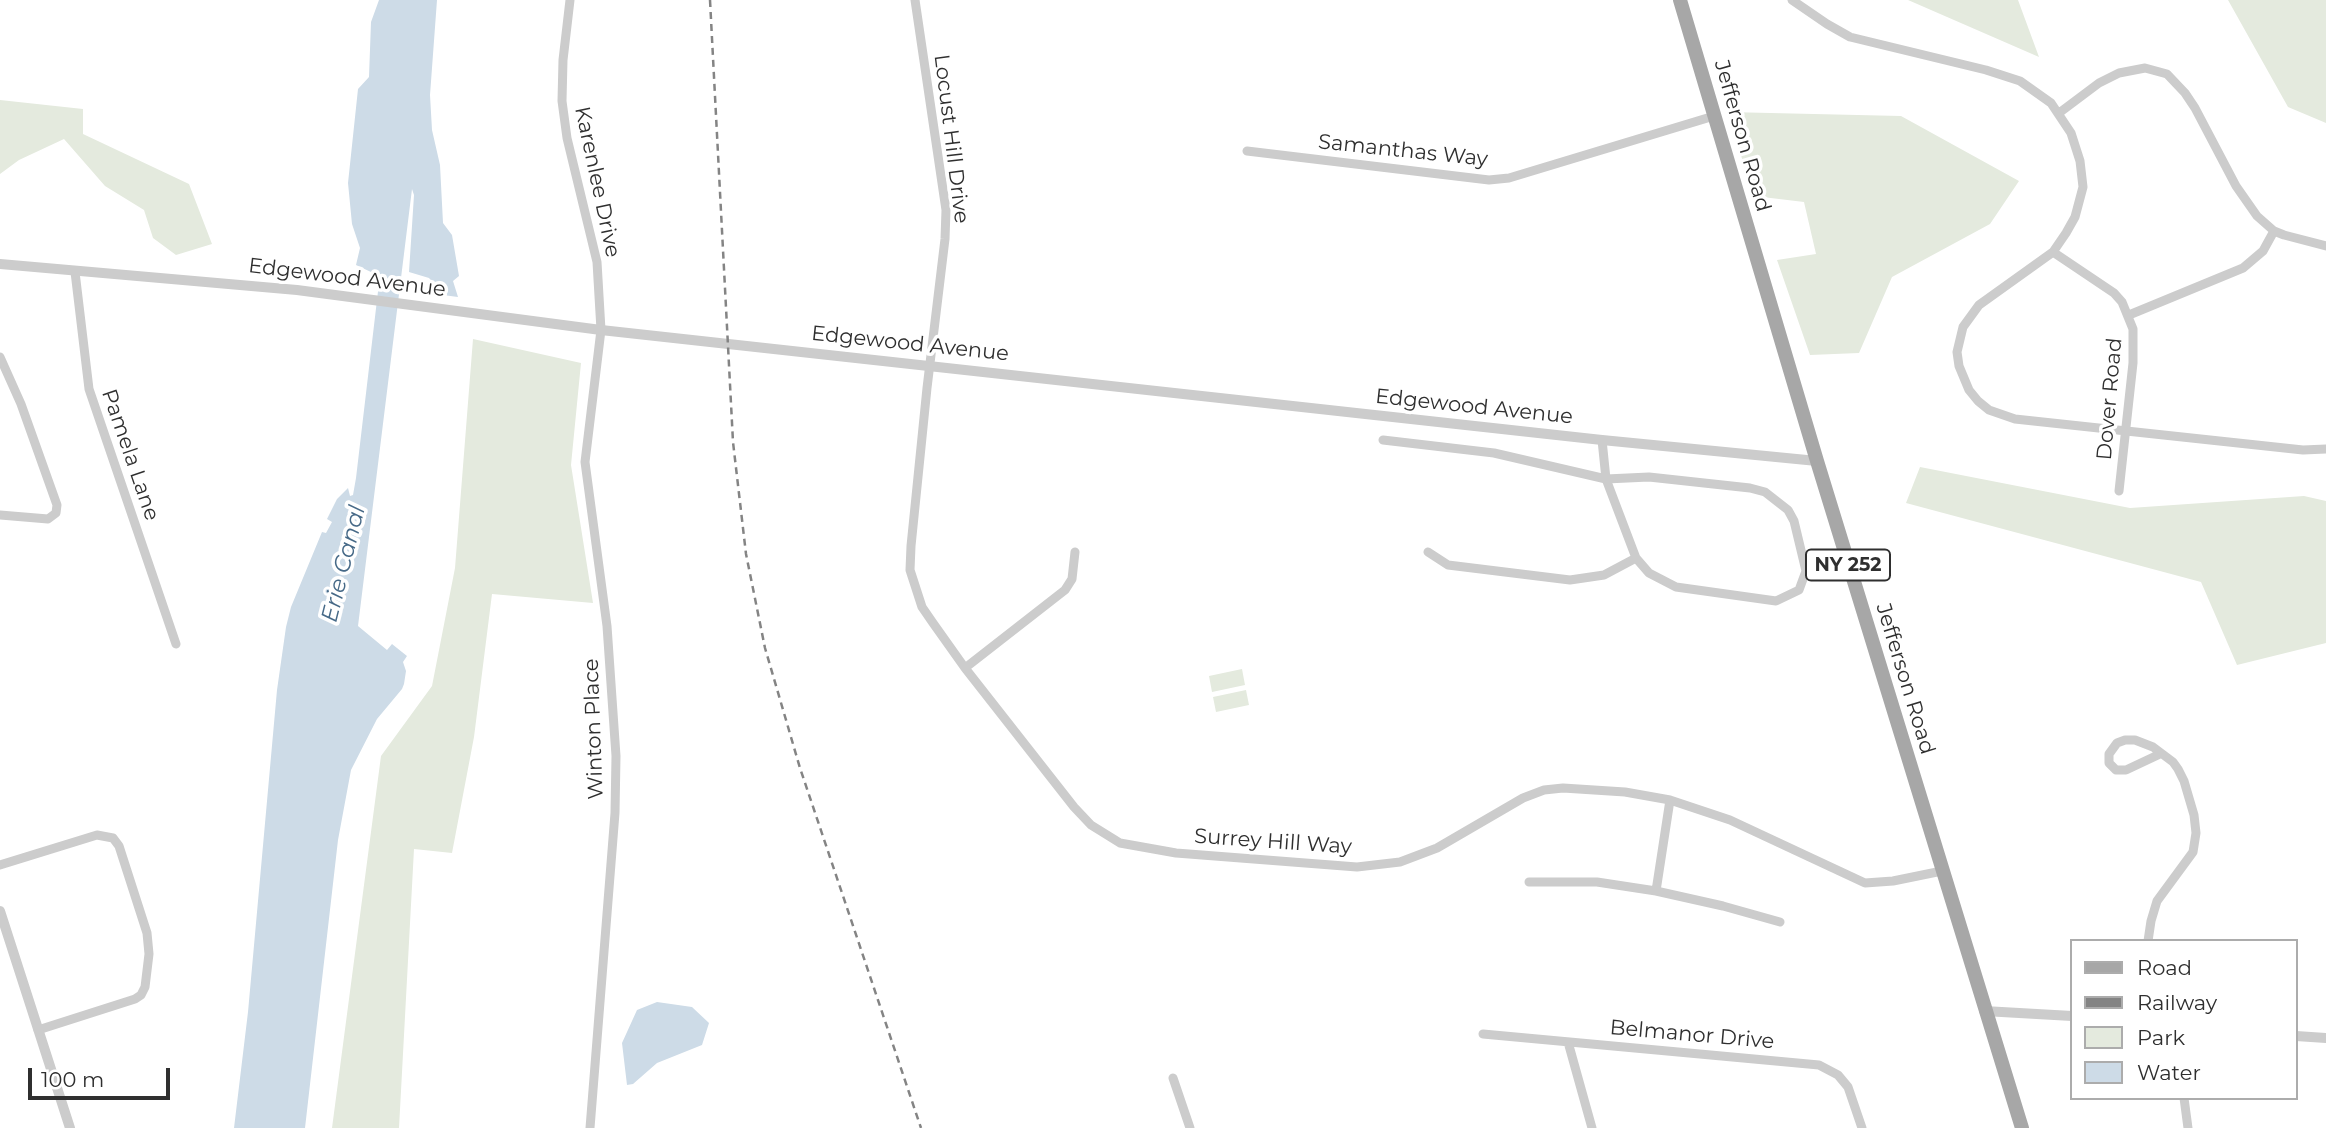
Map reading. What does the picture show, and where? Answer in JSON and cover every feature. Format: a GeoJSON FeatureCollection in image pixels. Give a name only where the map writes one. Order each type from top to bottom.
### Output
{"type":"FeatureCollection","features":[{"type":"Feature","properties":{"kind":"main road","name":"Jefferson Road"},"geometry":{"type":"LineString","coordinates":[[1680,0],[1817,461],[2022,1128]]}},
{"type":"Feature","properties":{"kind":"street","name":"Karenlee Drive"},"geometry":{"type":"LineString","coordinates":[[570,0],[562,83],[563,110],[567,138],[597,262],[601,330]]}},
{"type":"Feature","properties":{"kind":"street","name":"Locust Hill Drive"},"geometry":{"type":"LineString","coordinates":[[915,0],[946,210],[930,366]]}},
{"type":"Feature","properties":{"kind":"street"},"geometry":{"type":"LineString","coordinates":[[1792,0],[1850,37],[2009,76],[2041,94],[2059,113],[2074,140],[2081,161],[2083,187],[2075,217],[2053,252],[1979,305],[1963,327],[1957,352],[1959,366],[1969,390],[1978,401],[1989,410],[2015,419],[2303,450],[2326,449]]}},
{"type":"Feature","properties":{"kind":"street"},"geometry":{"type":"LineString","coordinates":[[2059,113],[2099,83],[2119,73],[2145,68],[2166,74],[2185,93],[2195,108],[2250,207],[2274,231],[2326,246]]}},
{"type":"Feature","properties":{"kind":"street","name":"Samanthas Way"},"geometry":{"type":"LineString","coordinates":[[1247,151],[1489,180],[1516,176],[1714,116]]}},
{"type":"Feature","properties":{"kind":"street"},"geometry":{"type":"LineString","coordinates":[[2129,315],[2243,268],[2263,251],[2274,231]]}},
{"type":"Feature","properties":{"kind":"street","name":"Dover Road"},"geometry":{"type":"LineString","coordinates":[[2053,252],[2114,293],[2129,315],[2135,344],[2119,491]]}},
{"type":"Feature","properties":{"kind":"street","name":"Edgewood Avenue"},"geometry":{"type":"LineString","coordinates":[[0,264],[342,296],[601,330],[1602,440],[1817,461]]}},
{"type":"Feature","properties":{"kind":"street","name":"Pamela Lane"},"geometry":{"type":"LineString","coordinates":[[75,272],[89,388],[176,644]]}},
{"type":"Feature","properties":{"kind":"street","name":"Winton Place"},"geometry":{"type":"LineString","coordinates":[[590,1128],[615,813],[616,756],[607,626],[586,462],[601,330]]}},
{"type":"Feature","properties":{"kind":"street"},"geometry":{"type":"LineString","coordinates":[[0,357],[57,505],[56,513],[48,519],[0,515]]}},
{"type":"Feature","properties":{"kind":"street","name":"Surrey Hill Way"},"geometry":{"type":"LineString","coordinates":[[930,366],[911,547],[911,570],[922,607],[965,668],[1074,807],[1091,825],[1120,843],[1175,853],[1357,867],[1400,862],[1437,848],[1503,808],[1544,790],[1563,788],[1625,792],[1670,800],[1730,820],[1865,883],[1942,872]]}},
{"type":"Feature","properties":{"kind":"street"},"geometry":{"type":"LineString","coordinates":[[1383,440],[1494,453],[1606,479],[1649,477],[1765,492],[1783,504],[1791,515],[1801,545],[1806,577],[1799,590],[1776,601],[1676,587],[1658,580],[1636,558],[1606,479],[1602,440]]}},
{"type":"Feature","properties":{"kind":"street"},"geometry":{"type":"LineString","coordinates":[[965,668],[1065,590],[1072,579],[1075,552]]}},
{"type":"Feature","properties":{"kind":"street"},"geometry":{"type":"LineString","coordinates":[[1428,552],[1448,565],[1570,580],[1604,575],[1636,558]]}},
{"type":"Feature","properties":{"kind":"street"},"geometry":{"type":"LineString","coordinates":[[2148,939],[2157,901],[2189,859],[2196,843],[2194,815],[2184,781],[2173,762],[2146,743],[2125,740],[2112,748],[2109,754],[2109,763],[2116,769],[2126,770],[2160,754]]}},
{"type":"Feature","properties":{"kind":"street"},"geometry":{"type":"LineString","coordinates":[[1656,891],[1670,800]]}},
{"type":"Feature","properties":{"kind":"street"},"geometry":{"type":"LineString","coordinates":[[0,865],[97,835],[113,838],[119,846],[147,933],[149,954],[145,987],[141,995],[38,1030]]}},
{"type":"Feature","properties":{"kind":"street"},"geometry":{"type":"LineString","coordinates":[[1529,882],[1597,882],[1656,891],[1780,922]]}},
{"type":"Feature","properties":{"kind":"street"},"geometry":{"type":"LineString","coordinates":[[0,911],[70,1128]]}},
{"type":"Feature","properties":{"kind":"street"},"geometry":{"type":"LineString","coordinates":[[1984,1011],[2070,1016]]}},
{"type":"Feature","properties":{"kind":"street","name":"Belmanor Drive"},"geometry":{"type":"LineString","coordinates":[[1483,1034],[1819,1065],[1838,1075],[1848,1087],[1862,1128]]}},
{"type":"Feature","properties":{"kind":"street"},"geometry":{"type":"LineString","coordinates":[[2298,1035],[2326,1038]]}},
{"type":"Feature","properties":{"kind":"street"},"geometry":{"type":"LineString","coordinates":[[1568,1042],[1592,1128]]}},
{"type":"Feature","properties":{"kind":"street"},"geometry":{"type":"LineString","coordinates":[[1174,1078],[1190,1128]]}},
{"type":"Feature","properties":{"kind":"street"},"geometry":{"type":"LineString","coordinates":[[2184,1100],[2188,1128]]}},
{"type":"Feature","properties":{"kind":"green space"},"geometry":{"type":"Polygon","coordinates":[[[1908,0],[2018,0],[2039,57],[1908,0]]]}},
{"type":"Feature","properties":{"kind":"green space"},"geometry":{"type":"Polygon","coordinates":[[[2228,0],[2326,0],[2326,123],[2288,107],[2228,0]]]}},
{"type":"Feature","properties":{"kind":"green space"},"geometry":{"type":"Polygon","coordinates":[[[0,100],[83,109],[83,134],[189,184],[212,244],[176,255],[153,238],[144,210],[105,186],[64,139],[19,160],[0,174],[0,100]]]}},
{"type":"Feature","properties":{"kind":"green space"},"geometry":{"type":"Polygon","coordinates":[[[1727,112],[1901,116],[2019,181],[1990,224],[1892,277],[1859,353],[1810,355],[1777,260],[1816,254],[1804,202],[1754,196],[1727,112]]]}},
{"type":"Feature","properties":{"kind":"green space"},"geometry":{"type":"Polygon","coordinates":[[[473,339],[581,363],[571,465],[593,603],[492,594],[474,737],[452,853],[414,849],[399,1128],[332,1128],[381,756],[432,686],[455,568],[473,339]]]}},
{"type":"Feature","properties":{"kind":"green space"},"geometry":{"type":"Polygon","coordinates":[[[1920,467],[2130,508],[2304,496],[2326,501],[2326,643],[2237,665],[2201,582],[1906,503],[1920,467]]]}},
{"type":"Feature","properties":{"kind":"green space"},"geometry":{"type":"Polygon","coordinates":[[[1242,669],[1245,685],[1212,692],[1209,676],[1242,669]]]}},
{"type":"Feature","properties":{"kind":"green space"},"geometry":{"type":"Polygon","coordinates":[[[1246,690],[1249,705],[1216,712],[1213,697],[1246,690]]]}},
{"type":"Feature","properties":{"kind":"water","name":"Erie Canal"},"geometry":{"type":"Polygon","coordinates":[[[379,0],[437,0],[430,95],[432,130],[440,165],[443,223],[452,235],[459,276],[453,281],[458,297],[435,294],[435,285],[429,278],[409,272],[414,195],[412,189],[358,626],[387,650],[392,644],[407,656],[403,662],[406,671],[404,684],[377,719],[351,770],[338,840],[305,1128],[234,1128],[248,1012],[277,690],[286,627],[291,607],[322,532],[326,533],[332,522],[327,519],[337,499],[348,488],[350,496],[353,495],[356,478],[379,283],[371,272],[356,265],[360,248],[352,224],[348,183],[358,89],[369,77],[371,22],[379,0]]]}},
{"type":"Feature","properties":{"kind":"water"},"geometry":{"type":"Polygon","coordinates":[[[657,1002],[692,1007],[709,1023],[702,1045],[657,1063],[633,1084],[627,1085],[622,1043],[637,1010],[657,1002]]]}},
{"type":"Feature","properties":{"kind":"railway"},"geometry":{"type":"LineString","coordinates":[[710,0],[733,442],[746,554],[765,648],[800,768],[921,1128]]}}]}
